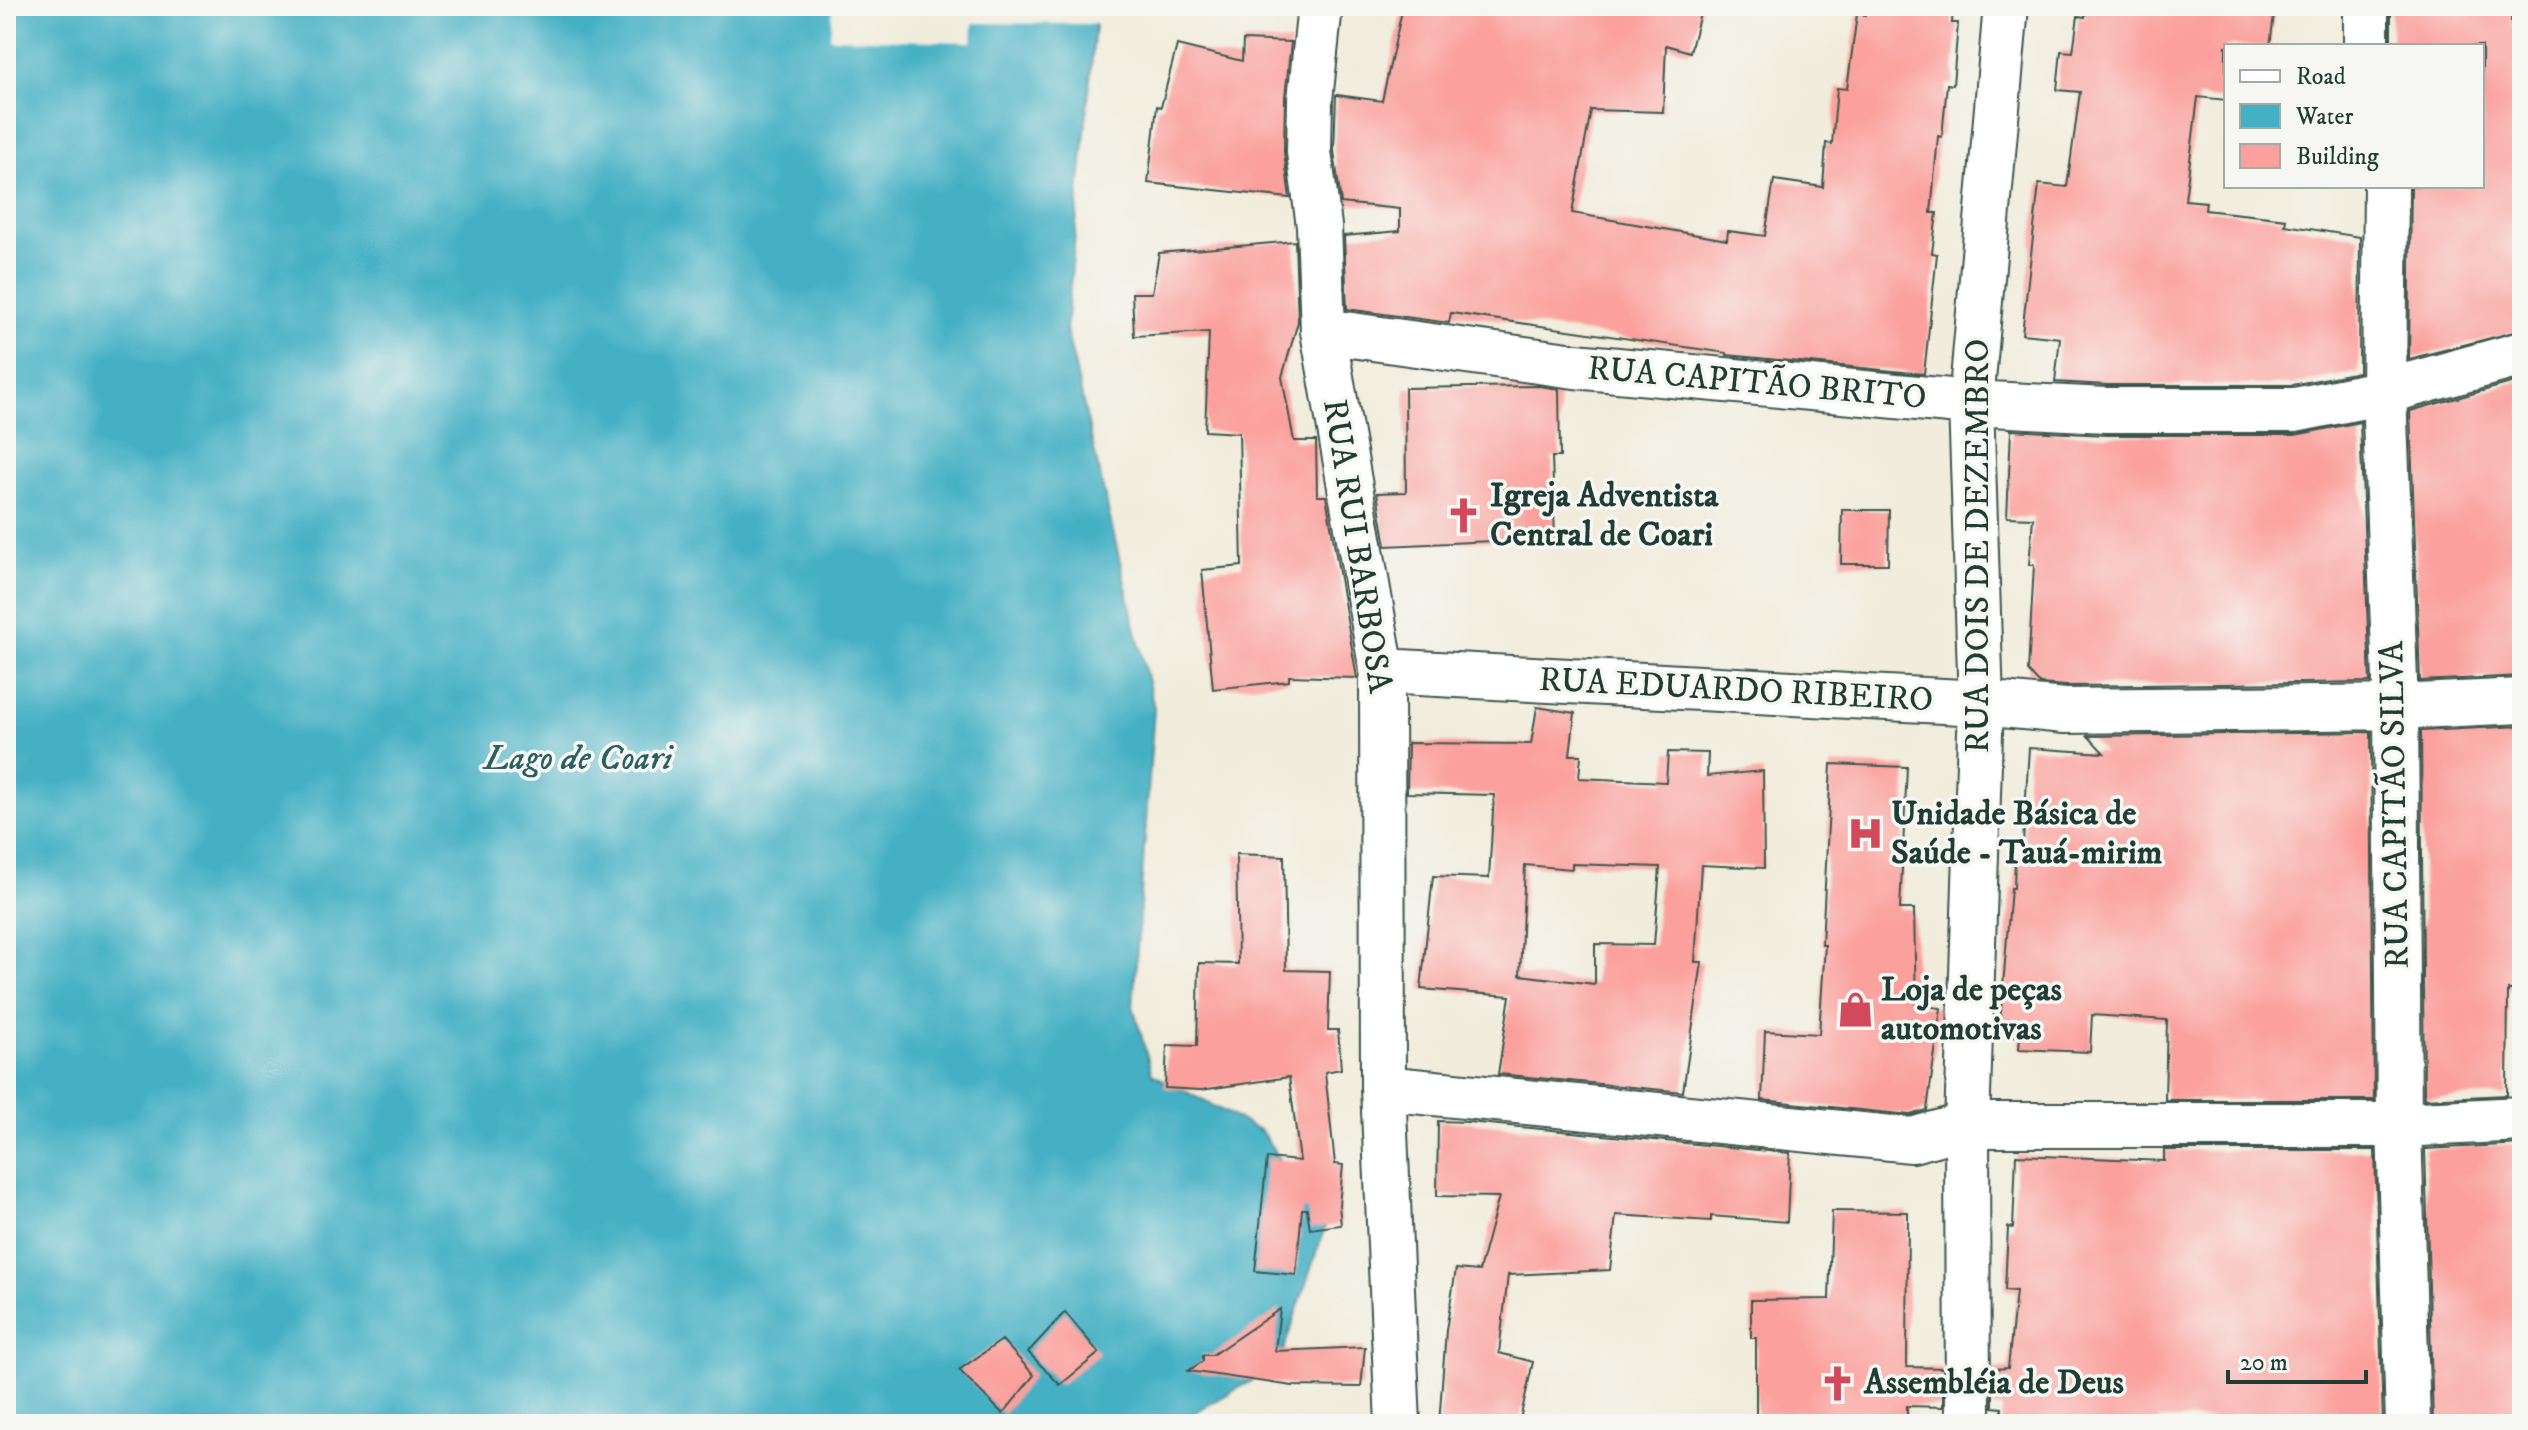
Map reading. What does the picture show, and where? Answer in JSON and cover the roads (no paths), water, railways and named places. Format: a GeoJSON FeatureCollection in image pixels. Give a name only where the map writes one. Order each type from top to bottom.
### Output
{"type":"FeatureCollection","features":[{"type":"Feature","properties":{"kind":"street","name":"RUA RUI BARBOSA"},"geometry":{"type":"LineString","coordinates":[[1320,6],[1310,100],[1309,152],[1319,226],[1323,331],[1382,671],[1383,1088],[1398,1424]]}},
{"type":"Feature","properties":{"kind":"street","name":"RUA DOIS DE DEZEMBRO"},"geometry":{"type":"LineString","coordinates":[[1968,1424],[1967,1125],[1981,703],[1971,403],[2006,6]]}},
{"type":"Feature","properties":{"kind":"street"},"geometry":{"type":"LineString","coordinates":[[2366,6],[2366,44]]}},
{"type":"Feature","properties":{"kind":"street","name":"RUA CAPITÃO SILVA"},"geometry":{"type":"LineString","coordinates":[[2386,188],[2384,392],[2396,707],[2399,1125],[2408,1424]]}},
{"type":"Feature","properties":{"kind":"street","name":"RUA CAPITÃO BRITO"},"geometry":{"type":"LineString","coordinates":[[1323,331],[1575,366],[1971,403],[2106,410],[2295,410],[2384,392],[2522,354]]}},
{"type":"Feature","properties":{"kind":"street","name":"RUA EDUARDO RIBEIRO"},"geometry":{"type":"LineString","coordinates":[[1382,671],[1981,703],[2065,711],[2396,707],[2522,701]]}},
{"type":"Feature","properties":{"kind":"street"},"geometry":{"type":"LineString","coordinates":[[1383,1088],[1912,1140],[1967,1125],[2399,1125],[2522,1119]]}},
{"type":"Feature","properties":{"kind":"water","name":"Lago de Coari"},"geometry":{"type":"Polygon","coordinates":[[[6,6],[1097,6],[1066,329],[1154,708],[1133,1006],[1152,1074],[1261,1131],[1325,1227],[1278,1366],[1179,1424],[6,1424],[6,6]]]}},
{"type":"Feature","properties":{"kind":"place","name":"Igreja Adventista Central de Coari"},"geometry":{"type":"Point","coordinates":[1464,516]}},
{"type":"Feature","properties":{"kind":"place","name":"Unidade Básica de Saúde - Tauá-mirim"},"geometry":{"type":"Point","coordinates":[1865,834]}},
{"type":"Feature","properties":{"kind":"place","name":"Loja de peças automotivas"},"geometry":{"type":"Point","coordinates":[1855,1010]}},
{"type":"Feature","properties":{"kind":"place","name":"Assembléia de Deus"},"geometry":{"type":"Point","coordinates":[1838,1383]}}]}
